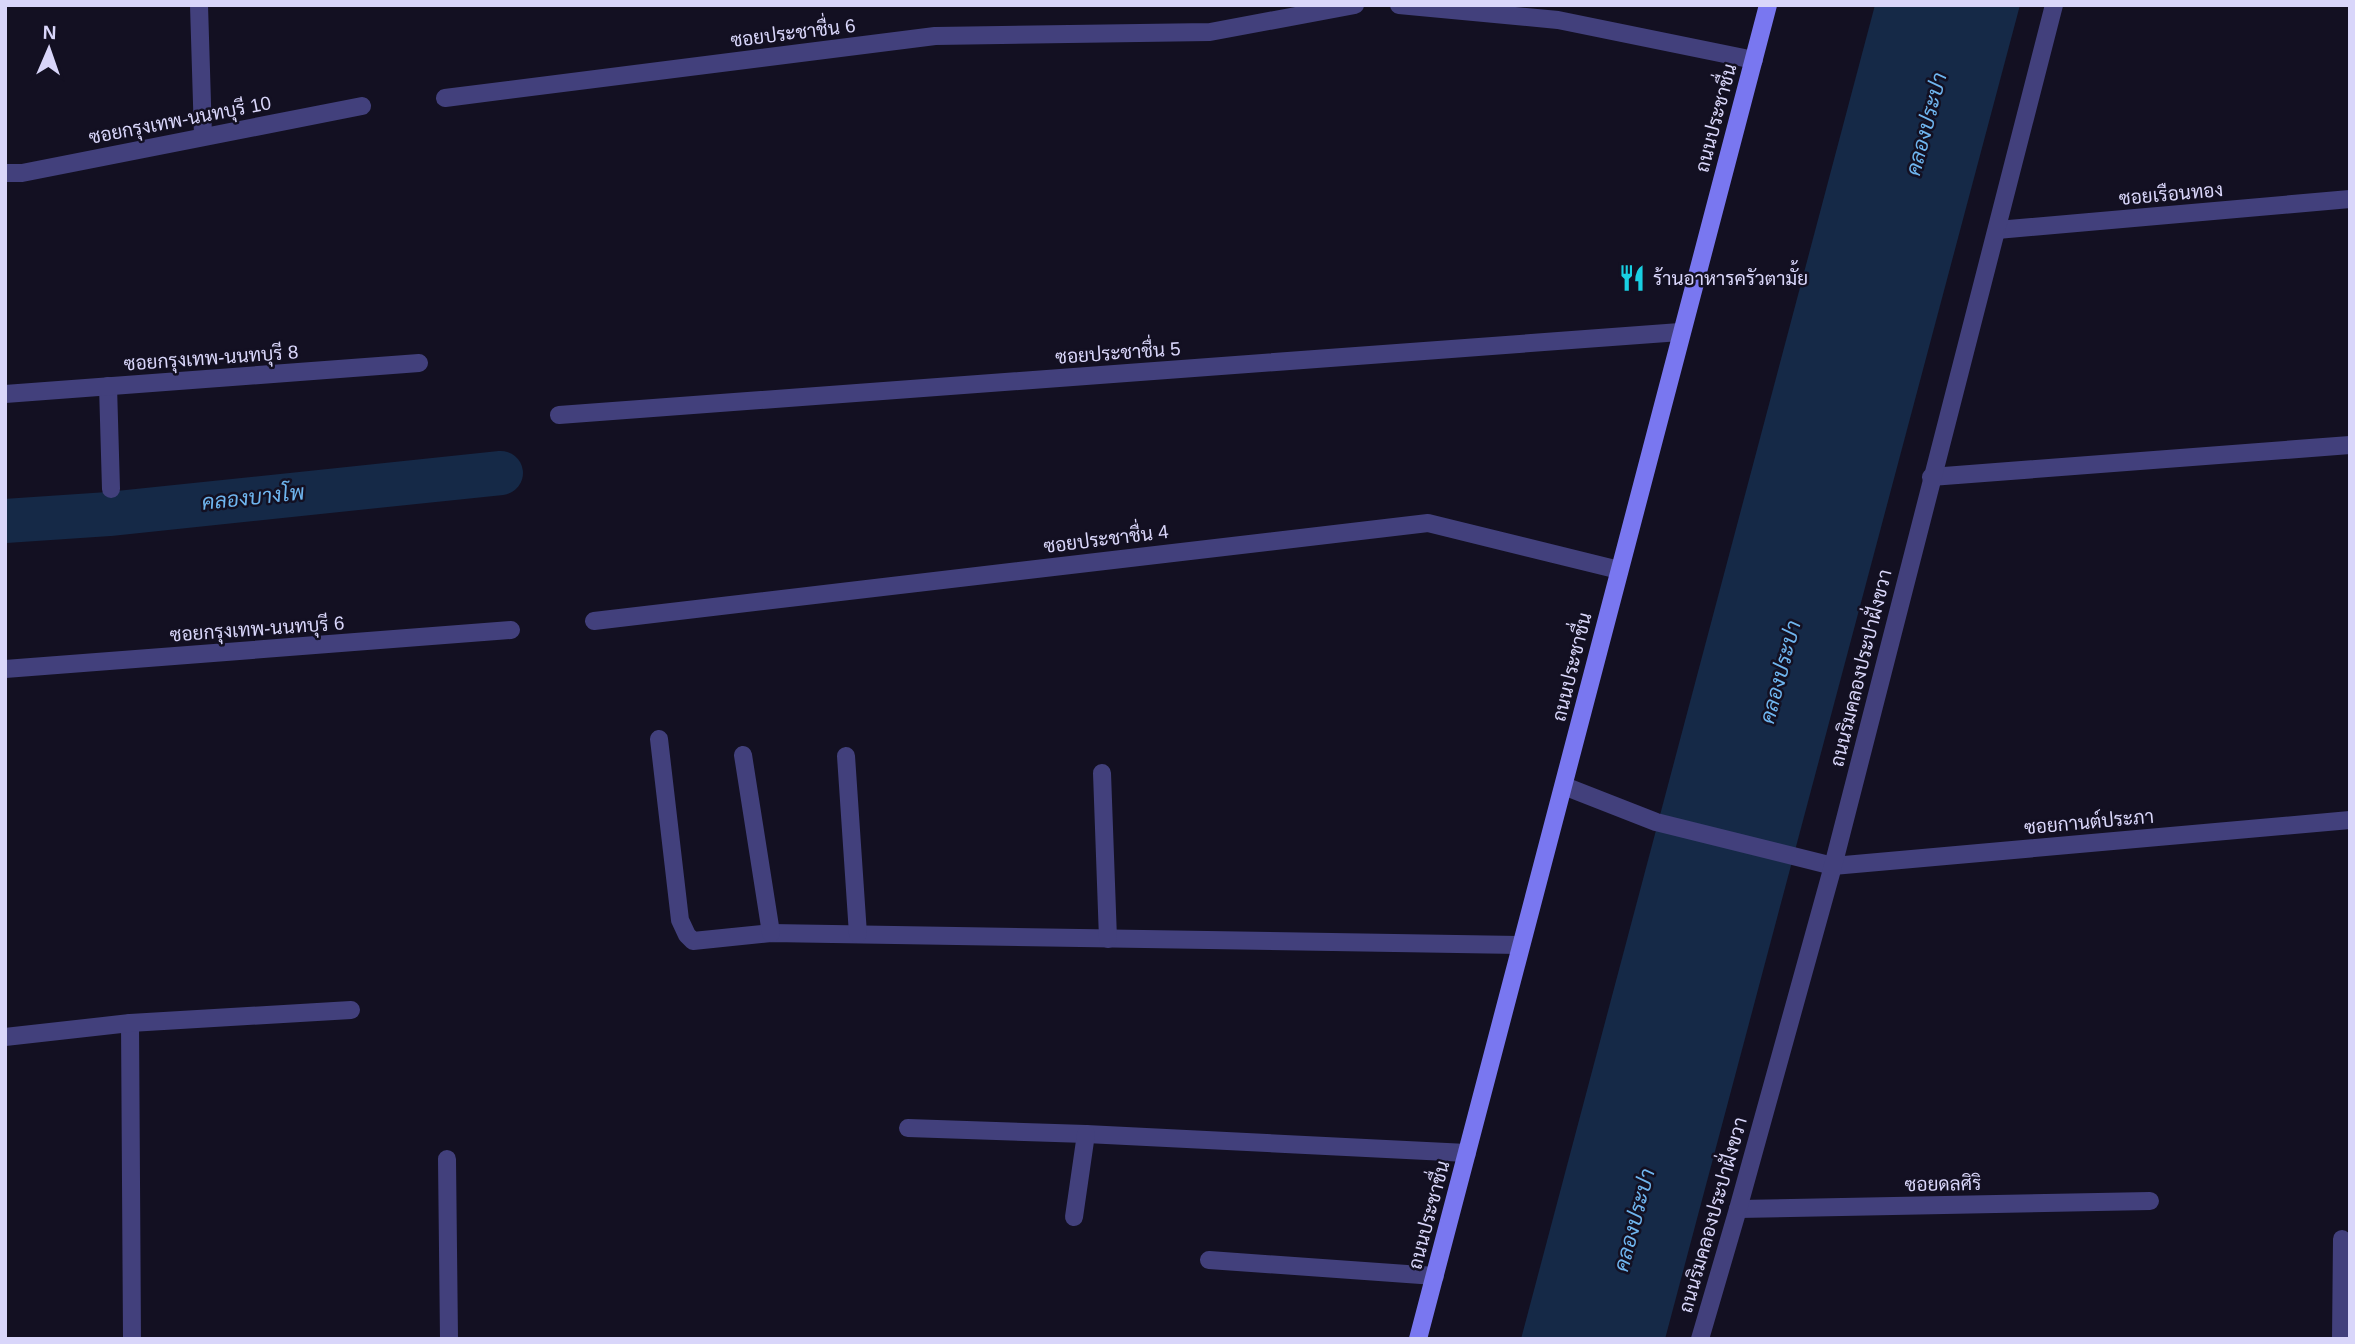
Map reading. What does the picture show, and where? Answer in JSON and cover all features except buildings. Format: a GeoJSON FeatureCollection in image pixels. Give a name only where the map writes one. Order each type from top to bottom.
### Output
{"type":"FeatureCollection","features":[{"type":"Feature","properties":{"kind":"main road","name":"ถนนประชาชื่น"},"geometry":{"type":"LineString","coordinates":[[1418,1339],[1519,945],[1564,786],[1768,5]]}},
{"type":"Feature","properties":{"kind":"street"},"geometry":{"type":"LineString","coordinates":[[199,5],[202,136]]}},
{"type":"Feature","properties":{"kind":"street","name":"ซอยประชาชื่น 6"},"geometry":{"type":"LineString","coordinates":[[445,98],[935,36],[1210,32],[1355,5]]}},
{"type":"Feature","properties":{"kind":"street"},"geometry":{"type":"LineString","coordinates":[[1399,5],[1559,20],[1754,60]]}},
{"type":"Feature","properties":{"kind":"street","name":"ถนนริมคลองประปาฝั่งขวา"},"geometry":{"type":"LineString","coordinates":[[1700,1339],[1833,866],[2054,5]]}},
{"type":"Feature","properties":{"kind":"street","name":"ซอยกรุงเทพ-นนทบุรี 10"},"geometry":{"type":"LineString","coordinates":[[5,173],[22,173],[362,106]]}},
{"type":"Feature","properties":{"kind":"street","name":"ซอยเรือนทอง"},"geometry":{"type":"LineString","coordinates":[[1997,230],[2350,200]]}},
{"type":"Feature","properties":{"kind":"street","name":"ซอยประชาชื่น 5"},"geometry":{"type":"LineString","coordinates":[[559,415],[1681,332]]}},
{"type":"Feature","properties":{"kind":"street","name":"ซอยกรุงเทพ-นนทบุรี 8"},"geometry":{"type":"LineString","coordinates":[[5,394],[419,363]]}},
{"type":"Feature","properties":{"kind":"street"},"geometry":{"type":"LineString","coordinates":[[108,387],[111,489]]}},
{"type":"Feature","properties":{"kind":"street"},"geometry":{"type":"LineString","coordinates":[[1931,477],[2350,445]]}},
{"type":"Feature","properties":{"kind":"street","name":"ซอยประชาชื่น 4"},"geometry":{"type":"LineString","coordinates":[[594,621],[1428,523],[1619,570]]}},
{"type":"Feature","properties":{"kind":"street","name":"ซอยกรุงเทพ-นนทบุรี 6"},"geometry":{"type":"LineString","coordinates":[[5,669],[511,630]]}},
{"type":"Feature","properties":{"kind":"street"},"geometry":{"type":"LineString","coordinates":[[659,739],[680,920],[693,941],[771,933],[1519,945]]}},
{"type":"Feature","properties":{"kind":"street"},"geometry":{"type":"LineString","coordinates":[[743,755],[771,933]]}},
{"type":"Feature","properties":{"kind":"street"},"geometry":{"type":"LineString","coordinates":[[846,756],[858,934]]}},
{"type":"Feature","properties":{"kind":"street"},"geometry":{"type":"LineString","coordinates":[[1102,773],[1108,939]]}},
{"type":"Feature","properties":{"kind":"street","name":"ซอยกานต์ประภา"},"geometry":{"type":"LineString","coordinates":[[1564,786],[1656,822],[1833,866],[2350,820]]}},
{"type":"Feature","properties":{"kind":"street"},"geometry":{"type":"LineString","coordinates":[[5,1037],[130,1023],[351,1010]]}},
{"type":"Feature","properties":{"kind":"street"},"geometry":{"type":"LineString","coordinates":[[130,1023],[132,1339]]}},
{"type":"Feature","properties":{"kind":"street"},"geometry":{"type":"LineString","coordinates":[[908,1128],[1467,1153]]}},
{"type":"Feature","properties":{"kind":"street"},"geometry":{"type":"LineString","coordinates":[[1074,1217],[1086,1134]]}},
{"type":"Feature","properties":{"kind":"street"},"geometry":{"type":"LineString","coordinates":[[447,1159],[449,1339]]}},
{"type":"Feature","properties":{"kind":"street","name":"ซอยดลศิริ"},"geometry":{"type":"LineString","coordinates":[[1738,1209],[2150,1202]]}},
{"type":"Feature","properties":{"kind":"street"},"geometry":{"type":"LineString","coordinates":[[2341,1339],[2342,1240]]}},
{"type":"Feature","properties":{"kind":"street"},"geometry":{"type":"LineString","coordinates":[[1209,1260],[1435,1276]]}},
{"type":"Feature","properties":{"kind":"water","name":"คลองประปา"},"geometry":{"type":"Polygon","coordinates":[[[1875,5],[2020,5],[1665,1339],[1521,1339],[1875,5]]]}},
{"type":"Feature","properties":{"kind":"waterway","name":"คลองบางโพ"},"geometry":{"type":"LineString","coordinates":[[5,521],[109,514],[501,473]]}},
{"type":"Feature","properties":{"kind":"place","name":"ร้านอาหารครัวตามั้ย"},"geometry":{"type":"Point","coordinates":[1632,278]}}]}
